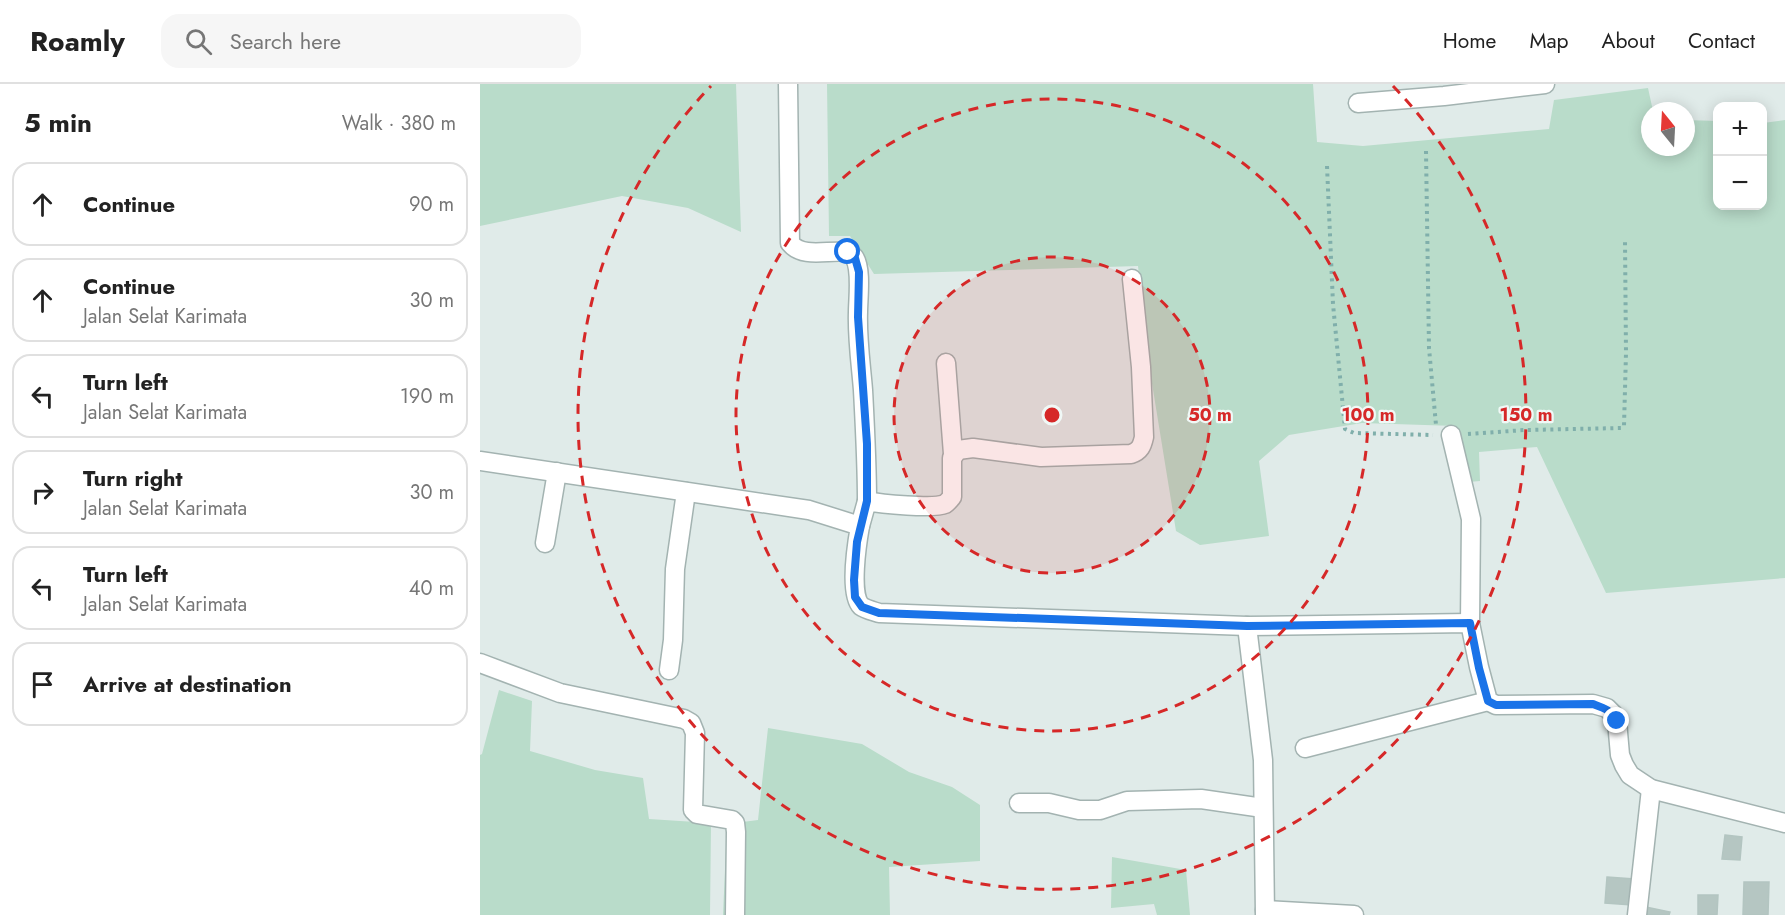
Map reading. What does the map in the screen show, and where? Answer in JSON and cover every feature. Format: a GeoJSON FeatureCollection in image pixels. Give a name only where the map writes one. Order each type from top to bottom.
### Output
{"type":"FeatureCollection","features":[{"type":"Feature","properties":{"kind":"street"},"geometry":{"type":"LineString","coordinates":[[788,84],[790,243],[794,248],[805,252],[848,252],[855,258],[859,272],[858,317],[867,444],[867,501],[860,526],[854,580],[855,597],[862,607],[879,613],[1247,626],[1470,623]]}},
{"type":"Feature","properties":{"kind":"street"},"geometry":{"type":"LineString","coordinates":[[1358,103],[1468,88],[1545,84]]}},
{"type":"Feature","properties":{"kind":"street"},"geometry":{"type":"LineString","coordinates":[[953,454],[958,450],[973,448],[1041,457],[1137,452],[1142,446],[1144,437],[1141,367],[1132,279]]}},
{"type":"Feature","properties":{"kind":"street"},"geometry":{"type":"LineString","coordinates":[[867,501],[907,505],[944,504],[952,497],[953,454],[946,363]]}},
{"type":"Feature","properties":{"kind":"street"},"geometry":{"type":"LineString","coordinates":[[1451,435],[1471,519],[1470,623],[1488,701]]}},
{"type":"Feature","properties":{"kind":"street"},"geometry":{"type":"LineString","coordinates":[[480,461],[809,510],[860,526]]}},
{"type":"Feature","properties":{"kind":"street"},"geometry":{"type":"LineString","coordinates":[[545,543],[557,472]]}},
{"type":"Feature","properties":{"kind":"street"},"geometry":{"type":"LineString","coordinates":[[669,670],[673,640],[675,569],[686,492]]}},
{"type":"Feature","properties":{"kind":"street"},"geometry":{"type":"LineString","coordinates":[[1247,626],[1263,760],[1265,912],[1354,915]]}},
{"type":"Feature","properties":{"kind":"street"},"geometry":{"type":"LineString","coordinates":[[480,663],[560,693],[684,719],[691,723],[695,733],[693,810],[697,814],[732,820],[735,823],[735,915]]}},
{"type":"Feature","properties":{"kind":"street"},"geometry":{"type":"LineString","coordinates":[[1305,748],[1488,701],[1496,705],[1593,704],[1607,708],[1613,714],[1617,721],[1620,755],[1624,765],[1630,775],[1651,789],[1785,823]]}},
{"type":"Feature","properties":{"kind":"street"},"geometry":{"type":"LineString","coordinates":[[1637,915],[1651,789]]}},
{"type":"Feature","properties":{"kind":"street"},"geometry":{"type":"LineString","coordinates":[[1019,803],[1049,803],[1079,810],[1100,810],[1127,801],[1201,799],[1263,808]]}},
{"type":"Feature","properties":{"kind":"path"},"geometry":{"type":"LineString","coordinates":[[1327,166],[1333,304],[1345,429],[1354,433],[1436,435],[1429,348],[1426,151]]}},
{"type":"Feature","properties":{"kind":"path"},"geometry":{"type":"LineString","coordinates":[[1451,435],[1525,430],[1621,428],[1624,426],[1625,241]]}},
{"type":"Feature","properties":{"kind":"green space"},"geometry":{"type":"Polygon","coordinates":[[[480,84],[736,84],[741,232],[688,208],[622,196],[480,226],[480,84]]]}},
{"type":"Feature","properties":{"kind":"green space"},"geometry":{"type":"Polygon","coordinates":[[[827,84],[1313,84],[1317,142],[1363,146],[1549,129],[1554,100],[1648,88],[1651,102],[1641,102],[1641,156],[1695,156],[1695,120],[1713,121],[1713,210],[1767,210],[1767,122],[1785,120],[1785,578],[1606,593],[1537,447],[1479,452],[1480,481],[1469,482],[1456,426],[1362,423],[1289,435],[1259,461],[1269,536],[1200,545],[1176,531],[1149,365],[1138,266],[874,274],[850,236],[829,236],[827,84]]]}},
{"type":"Feature","properties":{"kind":"green space"},"geometry":{"type":"Polygon","coordinates":[[[499,690],[532,701],[530,751],[595,770],[643,778],[649,819],[711,823],[710,915],[480,915],[480,755],[499,690]]]}},
{"type":"Feature","properties":{"kind":"green space"},"geometry":{"type":"Polygon","coordinates":[[[768,728],[862,744],[909,772],[952,787],[980,805],[980,861],[889,867],[890,915],[723,915],[727,824],[758,820],[768,728]]]}},
{"type":"Feature","properties":{"kind":"green space"},"geometry":{"type":"Polygon","coordinates":[[[1112,857],[1186,870],[1190,915],[1157,915],[1154,904],[1111,908],[1112,857]]]}},
{"type":"Feature","properties":{"kind":"building"},"geometry":{"type":"Polygon","coordinates":[[[1725,835],[1742,837],[1740,860],[1722,859],[1725,835]]]}},
{"type":"Feature","properties":{"kind":"building"},"geometry":{"type":"Polygon","coordinates":[[[1607,877],[1634,879],[1632,905],[1605,903],[1607,877]]]}},
{"type":"Feature","properties":{"kind":"building"},"geometry":{"type":"Polygon","coordinates":[[[1744,882],[1769,882],[1768,915],[1743,915],[1744,882]]]}},
{"type":"Feature","properties":{"kind":"building"},"geometry":{"type":"Polygon","coordinates":[[[1698,895],[1718,895],[1717,915],[1698,915],[1698,895]]]}},
{"type":"Feature","properties":{"kind":"building"},"geometry":{"type":"Polygon","coordinates":[[[1641,906],[1670,912],[1669,915],[1639,915],[1641,906]]]}},
{"type":"Feature","properties":{"kind":"route"},"geometry":{"type":"LineString","coordinates":[[848,252],[855,258],[859,272],[858,317],[867,444],[867,501],[857,542],[854,580],[855,597],[862,607],[879,613],[1247,626],[1470,623],[1488,701],[1496,705],[1593,704],[1607,708],[1617,721]]}}]}
